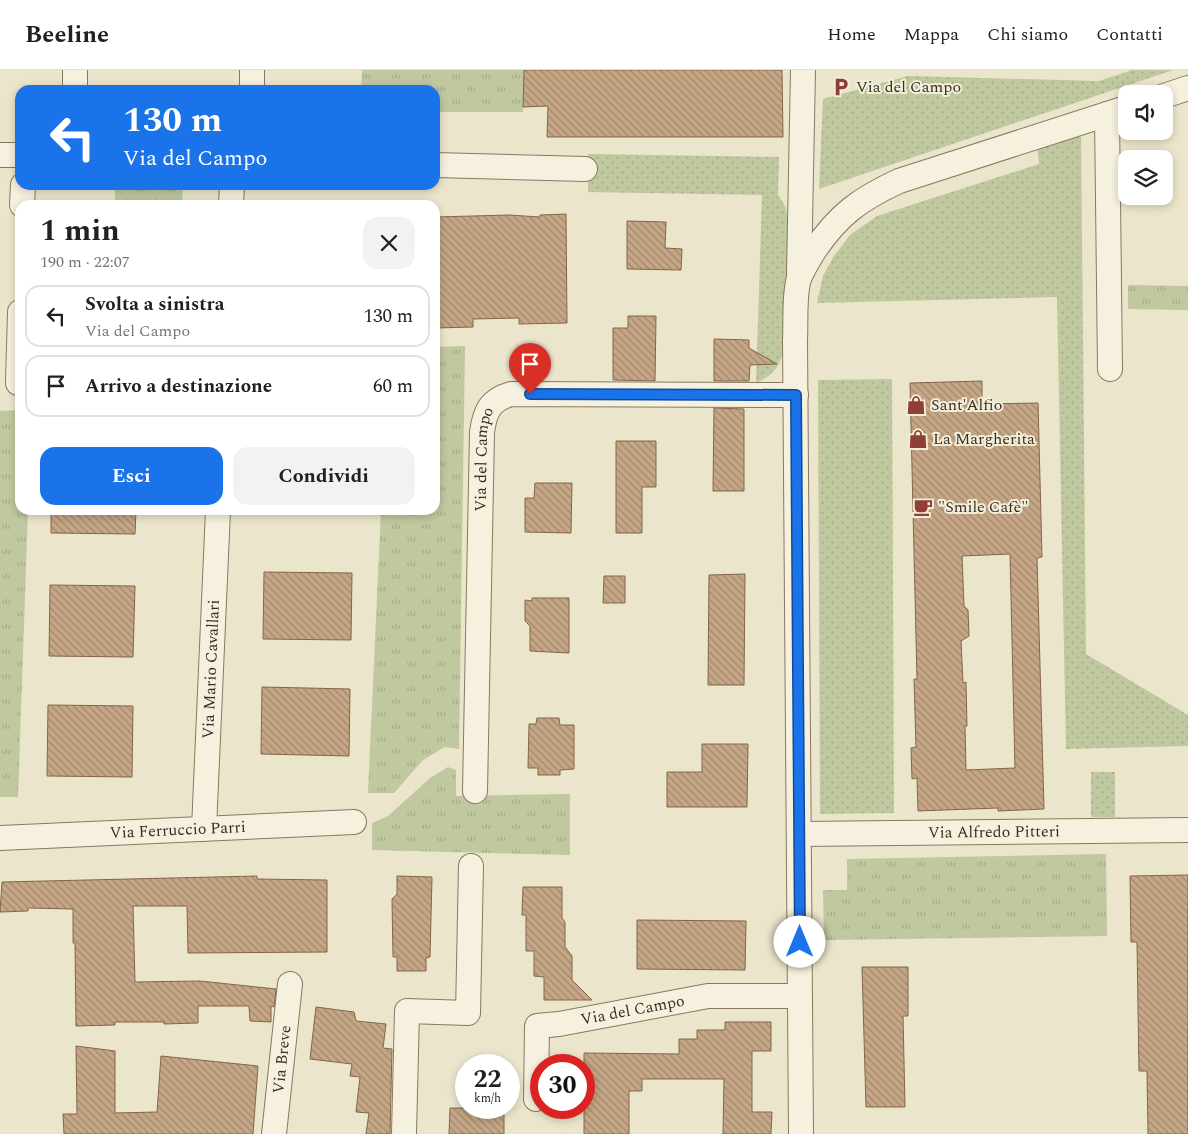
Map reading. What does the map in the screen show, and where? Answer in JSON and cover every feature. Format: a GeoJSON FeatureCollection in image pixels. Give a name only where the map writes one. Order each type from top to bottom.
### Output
{"type":"FeatureCollection","features":[{"type":"Feature","properties":{"kind":"street"},"geometry":{"type":"LineString","coordinates":[[75,70],[75,85]]}},
{"type":"Feature","properties":{"kind":"street"},"geometry":{"type":"LineString","coordinates":[[252,70],[252,85]]}},
{"type":"Feature","properties":{"kind":"street"},"geometry":{"type":"LineString","coordinates":[[801,1134],[796,306],[803,70]]}},
{"type":"Feature","properties":{"kind":"street"},"geometry":{"type":"LineString","coordinates":[[1173,93],[1188,88]]}},
{"type":"Feature","properties":{"kind":"street"},"geometry":{"type":"LineString","coordinates":[[798,281],[806,262],[838,220],[874,193],[899,181],[1116,111],[1110,369]]}},
{"type":"Feature","properties":{"kind":"street"},"geometry":{"type":"LineString","coordinates":[[0,155],[15,155]]}},
{"type":"Feature","properties":{"kind":"street"},"geometry":{"type":"LineString","coordinates":[[440,165],[585,168]]}},
{"type":"Feature","properties":{"kind":"street","name":"Via del Campo"},"geometry":{"type":"LineString","coordinates":[[476,791],[482,432],[487,411],[493,403],[501,397],[512,394],[796,395]]}},
{"type":"Feature","properties":{"kind":"street","name":"Via Mario Cavallari"},"geometry":{"type":"LineString","coordinates":[[204,829],[218,515]]}},
{"type":"Feature","properties":{"kind":"street","name":"Via Ferruccio Parri"},"geometry":{"type":"LineString","coordinates":[[0,838],[354,822]]}},
{"type":"Feature","properties":{"kind":"street","name":"Via Alfredo Pitteri"},"geometry":{"type":"LineString","coordinates":[[799,834],[1188,830]]}},
{"type":"Feature","properties":{"kind":"street"},"geometry":{"type":"LineString","coordinates":[[404,1134],[408,1010],[468,1013],[471,866]]}},
{"type":"Feature","properties":{"kind":"street","name":"Via Breve"},"geometry":{"type":"LineString","coordinates":[[274,1134],[290,984]]}},
{"type":"Feature","properties":{"kind":"street","name":"Via del Campo"},"geometry":{"type":"LineString","coordinates":[[537,1054],[537,1026],[559,1024],[708,996],[800,996]]}},
{"type":"Feature","properties":{"kind":"green space"},"geometry":{"type":"Polygon","coordinates":[[[362,70],[524,70],[523,112],[440,112],[440,85],[361,85],[362,70]]]}},
{"type":"Feature","properties":{"kind":"green space"},"geometry":{"type":"Polygon","coordinates":[[[1132,70],[1173,70],[1128,85],[1118,85],[1118,88],[819,189],[823,99],[908,76],[1099,81],[1132,70]]]}},
{"type":"Feature","properties":{"kind":"green space"},"geometry":{"type":"Polygon","coordinates":[[[1081,136],[1086,654],[1188,715],[1188,746],[1066,749],[1057,297],[817,303],[823,276],[834,256],[850,235],[877,216],[1039,164],[1037,147],[1081,136]]]}},
{"type":"Feature","properties":{"kind":"green space"},"geometry":{"type":"Polygon","coordinates":[[[588,154],[779,157],[778,195],[785,206],[789,222],[785,339],[783,354],[774,371],[756,383],[762,195],[588,192],[588,154]]]}},
{"type":"Feature","properties":{"kind":"green space"},"geometry":{"type":"Polygon","coordinates":[[[115,190],[183,190],[182,200],[115,200],[115,190]]]}},
{"type":"Feature","properties":{"kind":"green space"},"geometry":{"type":"Polygon","coordinates":[[[1128,285],[1188,286],[1188,310],[1128,309],[1128,285]]]}},
{"type":"Feature","properties":{"kind":"green space"},"geometry":{"type":"Polygon","coordinates":[[[465,346],[459,749],[445,747],[423,760],[394,793],[368,793],[381,515],[440,515],[440,347],[465,346]]]}},
{"type":"Feature","properties":{"kind":"green space"},"geometry":{"type":"Polygon","coordinates":[[[892,379],[894,813],[820,814],[818,380],[892,379]]]}},
{"type":"Feature","properties":{"kind":"green space"},"geometry":{"type":"Polygon","coordinates":[[[15,410],[15,515],[28,515],[18,797],[0,797],[0,411],[15,410]]]}},
{"type":"Feature","properties":{"kind":"green space"},"geometry":{"type":"Polygon","coordinates":[[[448,767],[456,770],[456,796],[570,794],[570,855],[372,850],[372,823],[388,816],[430,778],[448,767]]]}},
{"type":"Feature","properties":{"kind":"green space"},"geometry":{"type":"Polygon","coordinates":[[[1091,772],[1115,772],[1115,817],[1091,817],[1091,772]]]}},
{"type":"Feature","properties":{"kind":"green space"},"geometry":{"type":"Polygon","coordinates":[[[1106,854],[1107,936],[824,940],[823,890],[847,890],[847,859],[1106,854]]]}},
{"type":"Feature","properties":{"kind":"building"},"geometry":{"type":"Polygon","coordinates":[[[524,70],[782,70],[783,137],[547,137],[548,106],[523,107],[524,70]]]}},
{"type":"Feature","properties":{"kind":"building"},"geometry":{"type":"Polygon","coordinates":[[[566,214],[567,323],[519,324],[519,318],[473,319],[473,327],[440,328],[440,217],[509,215],[540,217],[540,215],[566,214]]]}},
{"type":"Feature","properties":{"kind":"building"},"geometry":{"type":"Polygon","coordinates":[[[627,221],[666,222],[665,248],[682,249],[681,270],[627,269],[627,221]]]}},
{"type":"Feature","properties":{"kind":"building"},"geometry":{"type":"Polygon","coordinates":[[[628,316],[656,316],[655,381],[613,380],[613,328],[628,328],[628,316]]]}},
{"type":"Feature","properties":{"kind":"building"},"geometry":{"type":"Polygon","coordinates":[[[714,339],[749,340],[749,348],[777,364],[750,365],[749,381],[714,381],[714,339]]]}},
{"type":"Feature","properties":{"kind":"building"},"geometry":{"type":"Polygon","coordinates":[[[982,381],[982,404],[1038,403],[1042,557],[1037,558],[1044,809],[998,811],[998,808],[918,811],[917,778],[912,779],[911,748],[916,747],[914,679],[917,679],[910,383],[982,381]],[[1010,554],[962,556],[964,606],[968,610],[969,636],[961,641],[963,683],[966,682],[966,770],[1015,768],[1010,554]]]}},
{"type":"Feature","properties":{"kind":"building"},"geometry":{"type":"Polygon","coordinates":[[[714,408],[744,409],[744,491],[713,491],[714,408]]]}},
{"type":"Feature","properties":{"kind":"building"},"geometry":{"type":"Polygon","coordinates":[[[616,441],[656,441],[656,487],[642,487],[642,533],[616,533],[616,441]]]}},
{"type":"Feature","properties":{"kind":"building"},"geometry":{"type":"Polygon","coordinates":[[[535,483],[572,483],[571,533],[525,532],[525,498],[534,498],[535,483]]]}},
{"type":"Feature","properties":{"kind":"building"},"geometry":{"type":"Polygon","coordinates":[[[51,515],[136,515],[135,534],[51,533],[51,515]]]}},
{"type":"Feature","properties":{"kind":"building"},"geometry":{"type":"Polygon","coordinates":[[[264,572],[352,573],[351,640],[263,639],[264,572]]]}},
{"type":"Feature","properties":{"kind":"building"},"geometry":{"type":"Polygon","coordinates":[[[745,574],[744,685],[708,685],[709,575],[745,574]]]}},
{"type":"Feature","properties":{"kind":"building"},"geometry":{"type":"Polygon","coordinates":[[[604,576],[625,576],[625,603],[603,603],[604,576]]]}},
{"type":"Feature","properties":{"kind":"building"},"geometry":{"type":"Polygon","coordinates":[[[50,585],[135,586],[133,657],[49,656],[50,585]]]}},
{"type":"Feature","properties":{"kind":"building"},"geometry":{"type":"Polygon","coordinates":[[[532,598],[569,598],[569,653],[530,651],[530,626],[525,621],[525,600],[532,601],[532,598]]]}},
{"type":"Feature","properties":{"kind":"building"},"geometry":{"type":"Polygon","coordinates":[[[262,687],[350,689],[349,756],[261,754],[262,687]]]}},
{"type":"Feature","properties":{"kind":"building"},"geometry":{"type":"Polygon","coordinates":[[[48,705],[133,706],[132,777],[47,776],[48,705]]]}},
{"type":"Feature","properties":{"kind":"building"},"geometry":{"type":"Polygon","coordinates":[[[537,718],[559,718],[560,725],[574,725],[574,769],[560,770],[560,775],[538,775],[538,768],[528,768],[529,724],[536,724],[537,718]]]}},
{"type":"Feature","properties":{"kind":"building"},"geometry":{"type":"Polygon","coordinates":[[[702,744],[748,744],[747,807],[667,807],[667,772],[702,772],[702,744]]]}},
{"type":"Feature","properties":{"kind":"building"},"geometry":{"type":"Polygon","coordinates":[[[1188,875],[1188,1134],[1148,1134],[1147,1071],[1139,1071],[1137,942],[1131,942],[1130,876],[1188,875]]]}},
{"type":"Feature","properties":{"kind":"building"},"geometry":{"type":"Polygon","coordinates":[[[257,876],[257,879],[327,880],[327,952],[188,953],[187,906],[133,906],[135,982],[200,981],[276,989],[274,1007],[271,1006],[271,1022],[250,1021],[249,1006],[198,1006],[198,1023],[115,1022],[115,1025],[76,1026],[73,909],[28,908],[28,911],[0,912],[2,882],[257,876]]]}},
{"type":"Feature","properties":{"kind":"building"},"geometry":{"type":"Polygon","coordinates":[[[397,876],[432,877],[430,957],[426,958],[426,971],[397,971],[397,957],[393,957],[392,899],[397,894],[397,876]]]}},
{"type":"Feature","properties":{"kind":"building"},"geometry":{"type":"Polygon","coordinates":[[[523,887],[562,887],[562,918],[565,922],[565,947],[572,956],[572,980],[592,1000],[544,1000],[544,977],[534,976],[534,951],[526,951],[526,915],[522,915],[523,887]]]}},
{"type":"Feature","properties":{"kind":"building"},"geometry":{"type":"Polygon","coordinates":[[[637,920],[746,921],[745,970],[637,969],[637,920]]]}},
{"type":"Feature","properties":{"kind":"building"},"geometry":{"type":"Polygon","coordinates":[[[862,967],[908,967],[908,1016],[903,1016],[905,1107],[866,1107],[862,967]]]}},
{"type":"Feature","properties":{"kind":"building"},"geometry":{"type":"Polygon","coordinates":[[[316,1007],[354,1012],[356,1021],[386,1024],[383,1048],[392,1049],[390,1134],[366,1134],[369,1113],[356,1112],[360,1077],[350,1076],[352,1064],[310,1059],[316,1007]]]}},
{"type":"Feature","properties":{"kind":"building"},"geometry":{"type":"Polygon","coordinates":[[[725,1022],[771,1022],[771,1051],[752,1051],[752,1112],[772,1112],[771,1134],[723,1134],[724,1079],[642,1079],[642,1091],[629,1091],[629,1134],[584,1134],[584,1119],[595,1119],[595,1054],[584,1053],[679,1054],[679,1039],[697,1039],[697,1030],[725,1030],[725,1022]]]}},
{"type":"Feature","properties":{"kind":"building"},"geometry":{"type":"Polygon","coordinates":[[[76,1046],[115,1051],[115,1113],[157,1112],[161,1056],[258,1066],[253,1134],[64,1134],[63,1114],[77,1114],[76,1046]]]}},
{"type":"Feature","properties":{"kind":"building"},"geometry":{"type":"Polygon","coordinates":[[[450,1108],[455,1108],[455,1119],[504,1119],[504,1134],[449,1134],[450,1108]]]}},
{"type":"Feature","properties":{"kind":"place","name":"Via del Campo"},"geometry":{"type":"Point","coordinates":[841,87]}},
{"type":"Feature","properties":{"kind":"place","name":"Sant'Alfio"},"geometry":{"type":"Point","coordinates":[916,405]}},
{"type":"Feature","properties":{"kind":"place","name":"La Margherita"},"geometry":{"type":"Point","coordinates":[918,439]}},
{"type":"Feature","properties":{"kind":"place","name":"\"Smile Cafè\""},"geometry":{"type":"Point","coordinates":[923,507]}},
{"type":"Feature","properties":{"kind":"route"},"geometry":{"type":"LineString","coordinates":[[530,394],[796,395],[800,942]]}}]}
